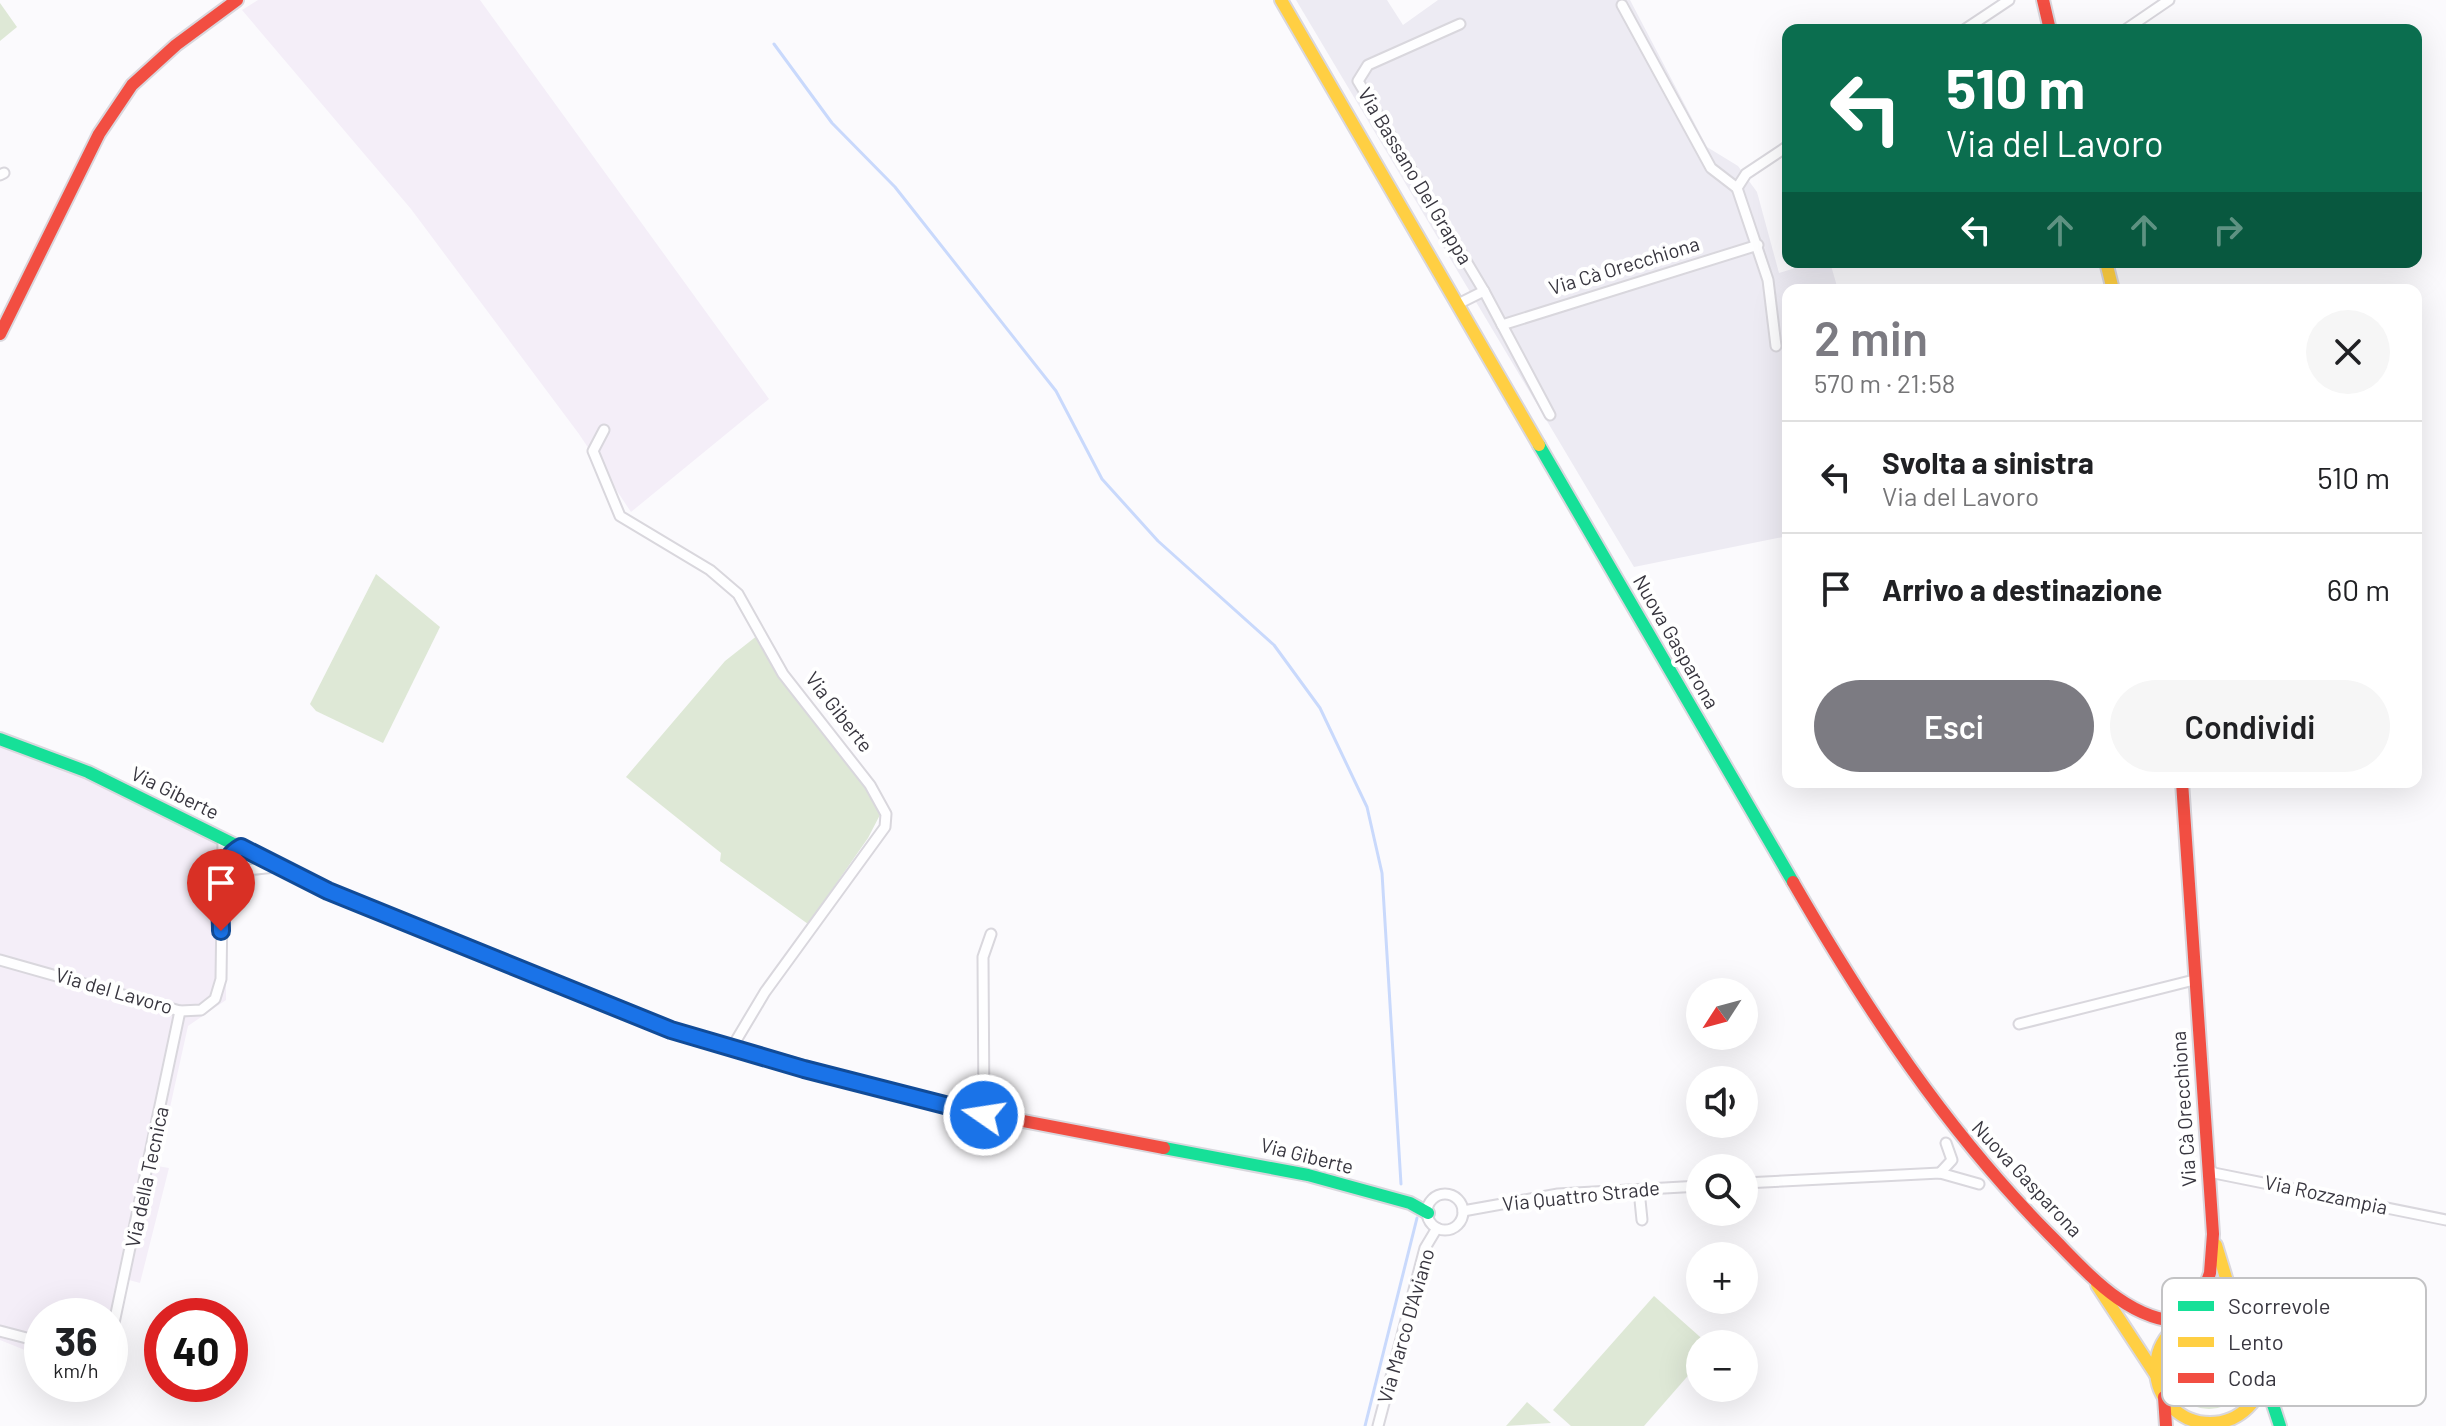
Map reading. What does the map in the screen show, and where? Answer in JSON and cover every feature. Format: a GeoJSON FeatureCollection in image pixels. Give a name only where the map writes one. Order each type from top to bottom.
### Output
{"type":"FeatureCollection","features":[{"type":"Feature","properties":{"kind":"main road"},"geometry":{"type":"LineString","coordinates":[[0,332],[99,134],[132,85],[176,45],[237,0]]}},
{"type":"Feature","properties":{"kind":"main road","name":"Nuova Gasparona"},"geometry":{"type":"LineString","coordinates":[[1281,0],[1862,1001],[1949,1124],[2001,1186],[2085,1269],[2144,1314],[2162,1320]]}},
{"type":"Feature","properties":{"kind":"main road"},"geometry":{"type":"LineString","coordinates":[[2043,0],[2049,24]]}},
{"type":"Feature","properties":{"kind":"main road","name":"Via Giberte"},"geometry":{"type":"LineString","coordinates":[[0,739],[88,772],[277,867],[504,964],[671,1030],[731,1049],[984,1115],[1246,1161],[1410,1203],[1428,1213]]}},
{"type":"Feature","properties":{"kind":"main road","name":"Via Cà Orecchiona"},"geometry":{"type":"LineString","coordinates":[[2182,788],[2213,1234],[2208,1278]]}},
{"type":"Feature","properties":{"kind":"main road","name":"Via Cà Orecchiona"},"geometry":{"type":"LineString","coordinates":[[2213,1234],[2226,1278]]}},
{"type":"Feature","properties":{"kind":"main road","name":"Nuova Gasparona"},"geometry":{"type":"LineString","coordinates":[[2085,1269],[2157,1375],[2162,1391]]}},
{"type":"Feature","properties":{"kind":"main road"},"geometry":{"type":"LineString","coordinates":[[2157,1375],[2162,1345]]}},
{"type":"Feature","properties":{"kind":"main road","name":"Nuova Gasparona"},"geometry":{"type":"LineString","coordinates":[[2165,1406],[2166,1426]]}},
{"type":"Feature","properties":{"kind":"main road"},"geometry":{"type":"LineString","coordinates":[[2172,1406],[2180,1414],[2217,1424],[2243,1426]]}},
{"type":"Feature","properties":{"kind":"main road"},"geometry":{"type":"LineString","coordinates":[[2217,1424],[2249,1406]]}},
{"type":"Feature","properties":{"kind":"main road"},"geometry":{"type":"LineString","coordinates":[[2273,1406],[2280,1426]]}},
{"type":"Feature","properties":{"kind":"street"},"geometry":{"type":"LineString","coordinates":[[1973,24],[2009,0]]}},
{"type":"Feature","properties":{"kind":"street"},"geometry":{"type":"LineString","coordinates":[[2134,24],[2169,0]]}},
{"type":"Feature","properties":{"kind":"street"},"geometry":{"type":"LineString","coordinates":[[1622,5],[1711,168],[1737,188],[1768,280],[1776,346]]}},
{"type":"Feature","properties":{"kind":"street","name":"Via Bassano Del Grappa"},"geometry":{"type":"LineString","coordinates":[[1460,24],[1368,65],[1358,81],[1484,291],[1550,415]]}},
{"type":"Feature","properties":{"kind":"street"},"geometry":{"type":"LineString","coordinates":[[1737,188],[1746,174],[1782,150]]}},
{"type":"Feature","properties":{"kind":"street","name":"Via Cà Orecchiona"},"geometry":{"type":"LineString","coordinates":[[1502,325],[1758,245]]}},
{"type":"Feature","properties":{"kind":"street"},"geometry":{"type":"LineString","coordinates":[[1458,304],[1484,291]]}},
{"type":"Feature","properties":{"kind":"street","name":"Via Giberte"},"geometry":{"type":"LineString","coordinates":[[604,430],[593,451],[620,516],[710,570],[738,594],[783,674],[861,773],[886,814],[885,827],[765,992],[731,1049]]}},
{"type":"Feature","properties":{"kind":"street","name":"Via del Lavoro"},"geometry":{"type":"LineString","coordinates":[[0,960],[180,1011],[201,1010],[215,999],[221,979],[223,838]]}},
{"type":"Feature","properties":{"kind":"street"},"geometry":{"type":"LineString","coordinates":[[222,864],[228,855],[241,847]]}},
{"type":"Feature","properties":{"kind":"street"},"geometry":{"type":"LineString","coordinates":[[238,875],[241,847]]}},
{"type":"Feature","properties":{"kind":"street"},"geometry":{"type":"LineString","coordinates":[[221,893],[238,875],[258,866],[277,867]]}},
{"type":"Feature","properties":{"kind":"street"},"geometry":{"type":"LineString","coordinates":[[984,1115],[983,957],[991,934]]}},
{"type":"Feature","properties":{"kind":"street"},"geometry":{"type":"LineString","coordinates":[[2019,1024],[2188,978],[2194,980]]}},
{"type":"Feature","properties":{"kind":"street","name":"Via della Tecnica"},"geometry":{"type":"LineString","coordinates":[[119,1298],[180,1011]]}},
{"type":"Feature","properties":{"kind":"street"},"geometry":{"type":"LineString","coordinates":[[1940,1173],[1952,1160],[1946,1143]]}},
{"type":"Feature","properties":{"kind":"street","name":"Via Rozzampia"},"geometry":{"type":"LineString","coordinates":[[2208,1168],[2214,1173],[2446,1220]]}},
{"type":"Feature","properties":{"kind":"street"},"geometry":{"type":"LineString","coordinates":[[1758,1182],[1940,1173],[1979,1184]]}},
{"type":"Feature","properties":{"kind":"street","name":"Via Quattro Strade"},"geometry":{"type":"LineString","coordinates":[[1463,1211],[1545,1196],[1686,1187]]}},
{"type":"Feature","properties":{"kind":"street"},"geometry":{"type":"LineString","coordinates":[[1639,1190],[1642,1220]]}},
{"type":"Feature","properties":{"kind":"street"},"geometry":{"type":"LineString","coordinates":[[1447,1194],[1458,1200],[1463,1211],[1461,1221],[1453,1229],[1437,1228],[1428,1213],[1431,1201],[1447,1194]]}},
{"type":"Feature","properties":{"kind":"street","name":"Via Marco D'Aviano"},"geometry":{"type":"LineString","coordinates":[[1378,1426],[1425,1248],[1437,1228]]}},
{"type":"Feature","properties":{"kind":"street"},"geometry":{"type":"LineString","coordinates":[[0,1331],[24,1337]]}},
{"type":"Feature","properties":{"kind":"shaded area"},"geometry":{"type":"Polygon","coordinates":[[[258,0],[480,0],[769,399],[631,512],[579,434],[411,209],[242,10],[258,0]]]}},
{"type":"Feature","properties":{"kind":"shaded area"},"geometry":{"type":"Polygon","coordinates":[[[1296,0],[1387,0],[1403,25],[1438,0],[1630,0],[1707,147],[1738,166],[1757,192],[1779,273],[1795,268],[1832,268],[1836,284],[1782,284],[1782,537],[1634,567],[1296,0]]]}},
{"type":"Feature","properties":{"kind":"shaded area"},"geometry":{"type":"Polygon","coordinates":[[[0,745],[113,789],[277,871],[237,881],[226,912],[226,1000],[188,1026],[157,1166],[169,1168],[140,1283],[129,1280],[124,1298],[24,1298],[24,1350],[0,1340],[0,745]]]}},
{"type":"Feature","properties":{"kind":"green space"},"geometry":{"type":"Polygon","coordinates":[[[0,3],[17,27],[0,41],[0,3]]]}},
{"type":"Feature","properties":{"kind":"green space"},"geometry":{"type":"Polygon","coordinates":[[[376,574],[440,627],[383,743],[316,711],[310,704],[376,574]]]}},
{"type":"Feature","properties":{"kind":"green space"},"geometry":{"type":"Polygon","coordinates":[[[758,635],[883,809],[868,838],[808,924],[720,861],[721,853],[626,777],[725,661],[758,635]]]}},
{"type":"Feature","properties":{"kind":"green space"},"geometry":{"type":"Polygon","coordinates":[[[1654,1296],[1692,1330],[1686,1330],[1686,1378],[1644,1426],[1571,1426],[1553,1410],[1654,1296]]]}},
{"type":"Feature","properties":{"kind":"green space"},"geometry":{"type":"Polygon","coordinates":[[[1527,1402],[1551,1423],[1506,1426],[1527,1402]]]}},
{"type":"Feature","properties":{"kind":"green space"},"geometry":{"type":"Polygon","coordinates":[[[2196,1406],[2222,1406],[2209,1409],[2196,1406]]]}},
{"type":"Feature","properties":{"kind":"waterway"},"geometry":{"type":"LineString","coordinates":[[774,44],[832,123],[895,187],[1056,391],[1102,479],[1158,541],[1274,645],[1320,708],[1367,807],[1382,873],[1401,1184]]}},
{"type":"Feature","properties":{"kind":"waterway"},"geometry":{"type":"LineString","coordinates":[[1365,1426],[1417,1218]]}},
{"type":"Feature","properties":{"kind":"traffic: fast"},"geometry":{"type":"LineString","coordinates":[[1539,445],[1793,882]]}},
{"type":"Feature","properties":{"kind":"traffic: fast"},"geometry":{"type":"LineString","coordinates":[[0,739],[88,772],[328,891],[383,913]]}},
{"type":"Feature","properties":{"kind":"traffic: fast"},"geometry":{"type":"LineString","coordinates":[[1164,1148],[1308,1175],[1410,1203],[1428,1213]]}},
{"type":"Feature","properties":{"kind":"traffic: fast"},"geometry":{"type":"LineString","coordinates":[[2273,1406],[2280,1426]]}},
{"type":"Feature","properties":{"kind":"traffic: fast"},"geometry":{"type":"LineString","coordinates":[[2211,1426],[2214,1423]]}},
{"type":"Feature","properties":{"kind":"traffic: slow"},"geometry":{"type":"LineString","coordinates":[[1281,0],[1539,445]]}},
{"type":"Feature","properties":{"kind":"traffic: slow"},"geometry":{"type":"LineString","coordinates":[[2108,268],[2112,284]]}},
{"type":"Feature","properties":{"kind":"traffic: slow"},"geometry":{"type":"LineString","coordinates":[[383,913],[671,1030],[698,1038]]}},
{"type":"Feature","properties":{"kind":"traffic: slow"},"geometry":{"type":"LineString","coordinates":[[2216,1245],[2226,1278]]}},
{"type":"Feature","properties":{"kind":"traffic: slow"},"geometry":{"type":"LineString","coordinates":[[2097,1285],[2156,1375]]}},
{"type":"Feature","properties":{"kind":"traffic: slow"},"geometry":{"type":"LineString","coordinates":[[2162,1344],[2156,1369],[2162,1394]]}},
{"type":"Feature","properties":{"kind":"traffic: slow"},"geometry":{"type":"LineString","coordinates":[[2171,1406],[2189,1419],[2210,1423],[2231,1419],[2249,1406]]}},
{"type":"Feature","properties":{"kind":"traffic: jam"},"geometry":{"type":"LineString","coordinates":[[0,334],[99,134],[132,85],[176,45],[237,0]]}},
{"type":"Feature","properties":{"kind":"traffic: jam"},"geometry":{"type":"LineString","coordinates":[[2043,0],[2049,24]]}},
{"type":"Feature","properties":{"kind":"traffic: jam"},"geometry":{"type":"LineString","coordinates":[[2182,788],[2213,1234],[2208,1278]]}},
{"type":"Feature","properties":{"kind":"traffic: jam"},"geometry":{"type":"LineString","coordinates":[[1793,882],[1879,1022],[1976,1154],[2094,1279],[2127,1304],[2162,1320]]}},
{"type":"Feature","properties":{"kind":"traffic: jam"},"geometry":{"type":"LineString","coordinates":[[698,1038],[945,1106],[1164,1148]]}},
{"type":"Feature","properties":{"kind":"traffic: jam"},"geometry":{"type":"LineString","coordinates":[[2165,1406],[2166,1426]]}},
{"type":"Feature","properties":{"kind":"route"},"geometry":{"type":"LineString","coordinates":[[221,931],[222,864],[228,855],[241,847],[328,891],[671,1030],[804,1069],[984,1115]]}}]}
